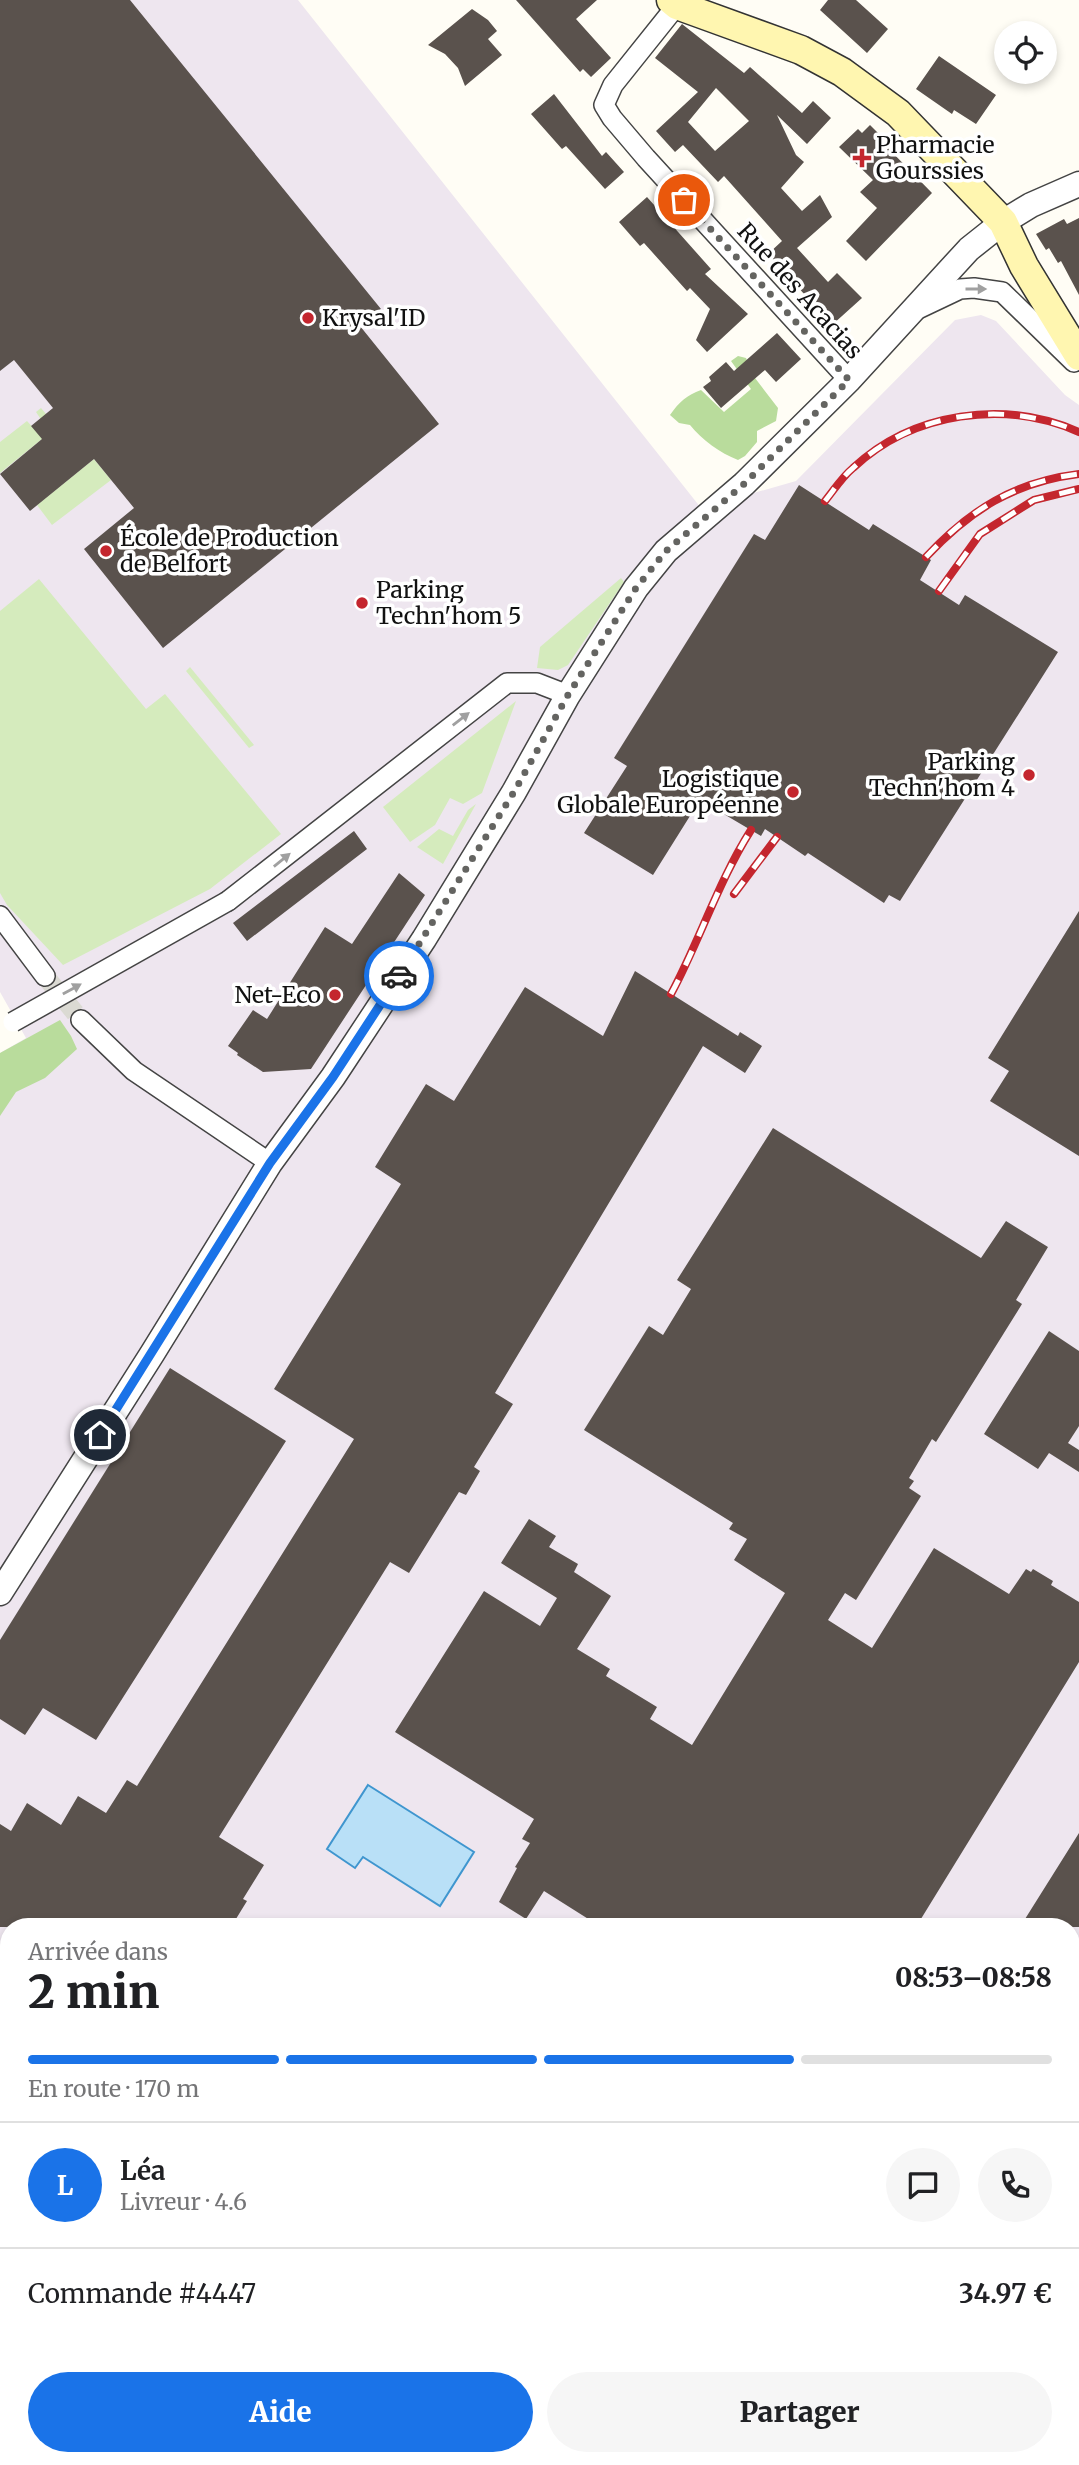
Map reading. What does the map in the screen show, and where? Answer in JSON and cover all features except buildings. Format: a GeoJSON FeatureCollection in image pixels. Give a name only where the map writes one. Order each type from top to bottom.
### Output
{"type":"FeatureCollection","features":[{"type":"Feature","properties":{"kind":"main road"},"geometry":{"type":"LineString","coordinates":[[674,2],[801,50],[842,72],[898,113],[1003,222],[1024,266],[1079,356]]}},
{"type":"Feature","properties":{"kind":"street","name":"Rue des Acacias"},"geometry":{"type":"LineString","coordinates":[[674,2],[613,86],[604,105],[646,158],[849,380]]}},
{"type":"Feature","properties":{"kind":"street"},"geometry":{"type":"LineString","coordinates":[[0,1593],[160,1343],[270,1163],[333,1077],[424,939],[524,776],[568,695],[636,588],[666,551],[744,484],[849,380],[969,249],[1003,222],[1031,205],[1079,184]]}},
{"type":"Feature","properties":{"kind":"street"},"geometry":{"type":"LineString","coordinates":[[913,312],[960,289],[1002,292],[1079,367]]}},
{"type":"Feature","properties":{"kind":"street"},"geometry":{"type":"LineString","coordinates":[[6,1025],[228,901],[507,683],[537,682],[568,695]]}},
{"type":"Feature","properties":{"kind":"street"},"geometry":{"type":"LineString","coordinates":[[0,916],[45,976]]}},
{"type":"Feature","properties":{"kind":"street"},"geometry":{"type":"LineString","coordinates":[[81,1020],[134,1071],[270,1163]]}},
{"type":"Feature","properties":{"kind":"shaded area"},"geometry":{"type":"Polygon","coordinates":[[[0,0],[298,0],[701,508],[796,481],[955,320],[981,315],[996,321],[1065,395],[1079,405],[1079,1918],[0,1918],[0,1053],[26,1038],[0,992],[0,0]]]}},
{"type":"Feature","properties":{"kind":"green space"},"geometry":{"type":"Polygon","coordinates":[[[738,356],[746,358],[755,378],[778,408],[776,421],[757,431],[757,442],[738,460],[712,446],[690,425],[679,423],[670,415],[684,400],[701,390],[724,412],[751,389],[731,361],[738,356]]]}},
{"type":"Feature","properties":{"kind":"green space"},"geometry":{"type":"Polygon","coordinates":[[[41,408],[57,427],[0,473],[0,442],[27,421],[36,431],[44,424],[36,412],[41,408]]]}},
{"type":"Feature","properties":{"kind":"green space"},"geometry":{"type":"Polygon","coordinates":[[[94,459],[111,480],[52,525],[37,505],[94,459]]]}},
{"type":"Feature","properties":{"kind":"green space"},"geometry":{"type":"Polygon","coordinates":[[[621,578],[624,582],[568,665],[558,670],[537,668],[540,647],[621,578]]]}},
{"type":"Feature","properties":{"kind":"green space"},"geometry":{"type":"Polygon","coordinates":[[[39,579],[146,709],[165,694],[281,834],[210,889],[63,965],[7,905],[0,893],[0,611],[39,579]]]}},
{"type":"Feature","properties":{"kind":"green space"},"geometry":{"type":"Polygon","coordinates":[[[190,667],[254,745],[249,748],[186,671],[190,667]]]}},
{"type":"Feature","properties":{"kind":"green space"},"geometry":{"type":"Polygon","coordinates":[[[516,701],[482,793],[463,804],[450,798],[435,825],[410,842],[383,807],[516,701]]]}},
{"type":"Feature","properties":{"kind":"green space"},"geometry":{"type":"Polygon","coordinates":[[[476,804],[443,864],[417,847],[439,829],[453,836],[468,810],[476,804]]]}},
{"type":"Feature","properties":{"kind":"green space"},"geometry":{"type":"Polygon","coordinates":[[[60,1020],[77,1049],[45,1078],[16,1092],[0,1116],[0,1053],[60,1020]]]}},
{"type":"Feature","properties":{"kind":"water"},"geometry":{"type":"Polygon","coordinates":[[[368,1785],[474,1852],[440,1906],[363,1857],[355,1868],[327,1849],[368,1785]]]}},
{"type":"Feature","properties":{"kind":"tunnel"},"geometry":{"type":"LineString","coordinates":[[45,976],[81,1020]]}},
{"type":"Feature","properties":{"kind":"railway"},"geometry":{"type":"LineString","coordinates":[[825,501],[842,479],[877,449],[903,434],[931,423],[990,414],[1050,422],[1079,432]]}},
{"type":"Feature","properties":{"kind":"railway"},"geometry":{"type":"LineString","coordinates":[[926,557],[959,525],[995,501],[1034,484],[1079,474]]}},
{"type":"Feature","properties":{"kind":"railway"},"geometry":{"type":"LineString","coordinates":[[939,591],[980,534],[1034,500],[1079,489]]}},
{"type":"Feature","properties":{"kind":"railway"},"geometry":{"type":"LineString","coordinates":[[671,994],[729,870],[751,830]]}},
{"type":"Feature","properties":{"kind":"railway"},"geometry":{"type":"LineString","coordinates":[[734,894],[777,837]]}},
{"type":"Feature","properties":{"kind":"way so far"},"geometry":{"type":"LineString","coordinates":[[399,976],[524,776],[568,695],[636,588],[666,551],[744,484],[849,380],[684,200]]}},
{"type":"Feature","properties":{"kind":"place","name":"Pharmacie Gourssies"},"geometry":{"type":"Point","coordinates":[862,158]}},
{"type":"Feature","properties":{"kind":"place","name":"Krysal'ID"},"geometry":{"type":"Point","coordinates":[308,318]}},
{"type":"Feature","properties":{"kind":"place","name":"École de Production de Belfort"},"geometry":{"type":"Point","coordinates":[106,551]}},
{"type":"Feature","properties":{"kind":"place","name":"Parking Techn'hom 5"},"geometry":{"type":"Point","coordinates":[362,603]}},
{"type":"Feature","properties":{"kind":"place","name":"Parking Techn'hom 4"},"geometry":{"type":"Point","coordinates":[1029,775]}},
{"type":"Feature","properties":{"kind":"place","name":"Logistique Globale Européenne"},"geometry":{"type":"Point","coordinates":[793,792]}},
{"type":"Feature","properties":{"kind":"place","name":"Net-Eco"},"geometry":{"type":"Point","coordinates":[335,995]}},
{"type":"Feature","properties":{"kind":"route"},"geometry":{"type":"LineString","coordinates":[[100,1435],[270,1163],[333,1077],[399,976]]}}]}
